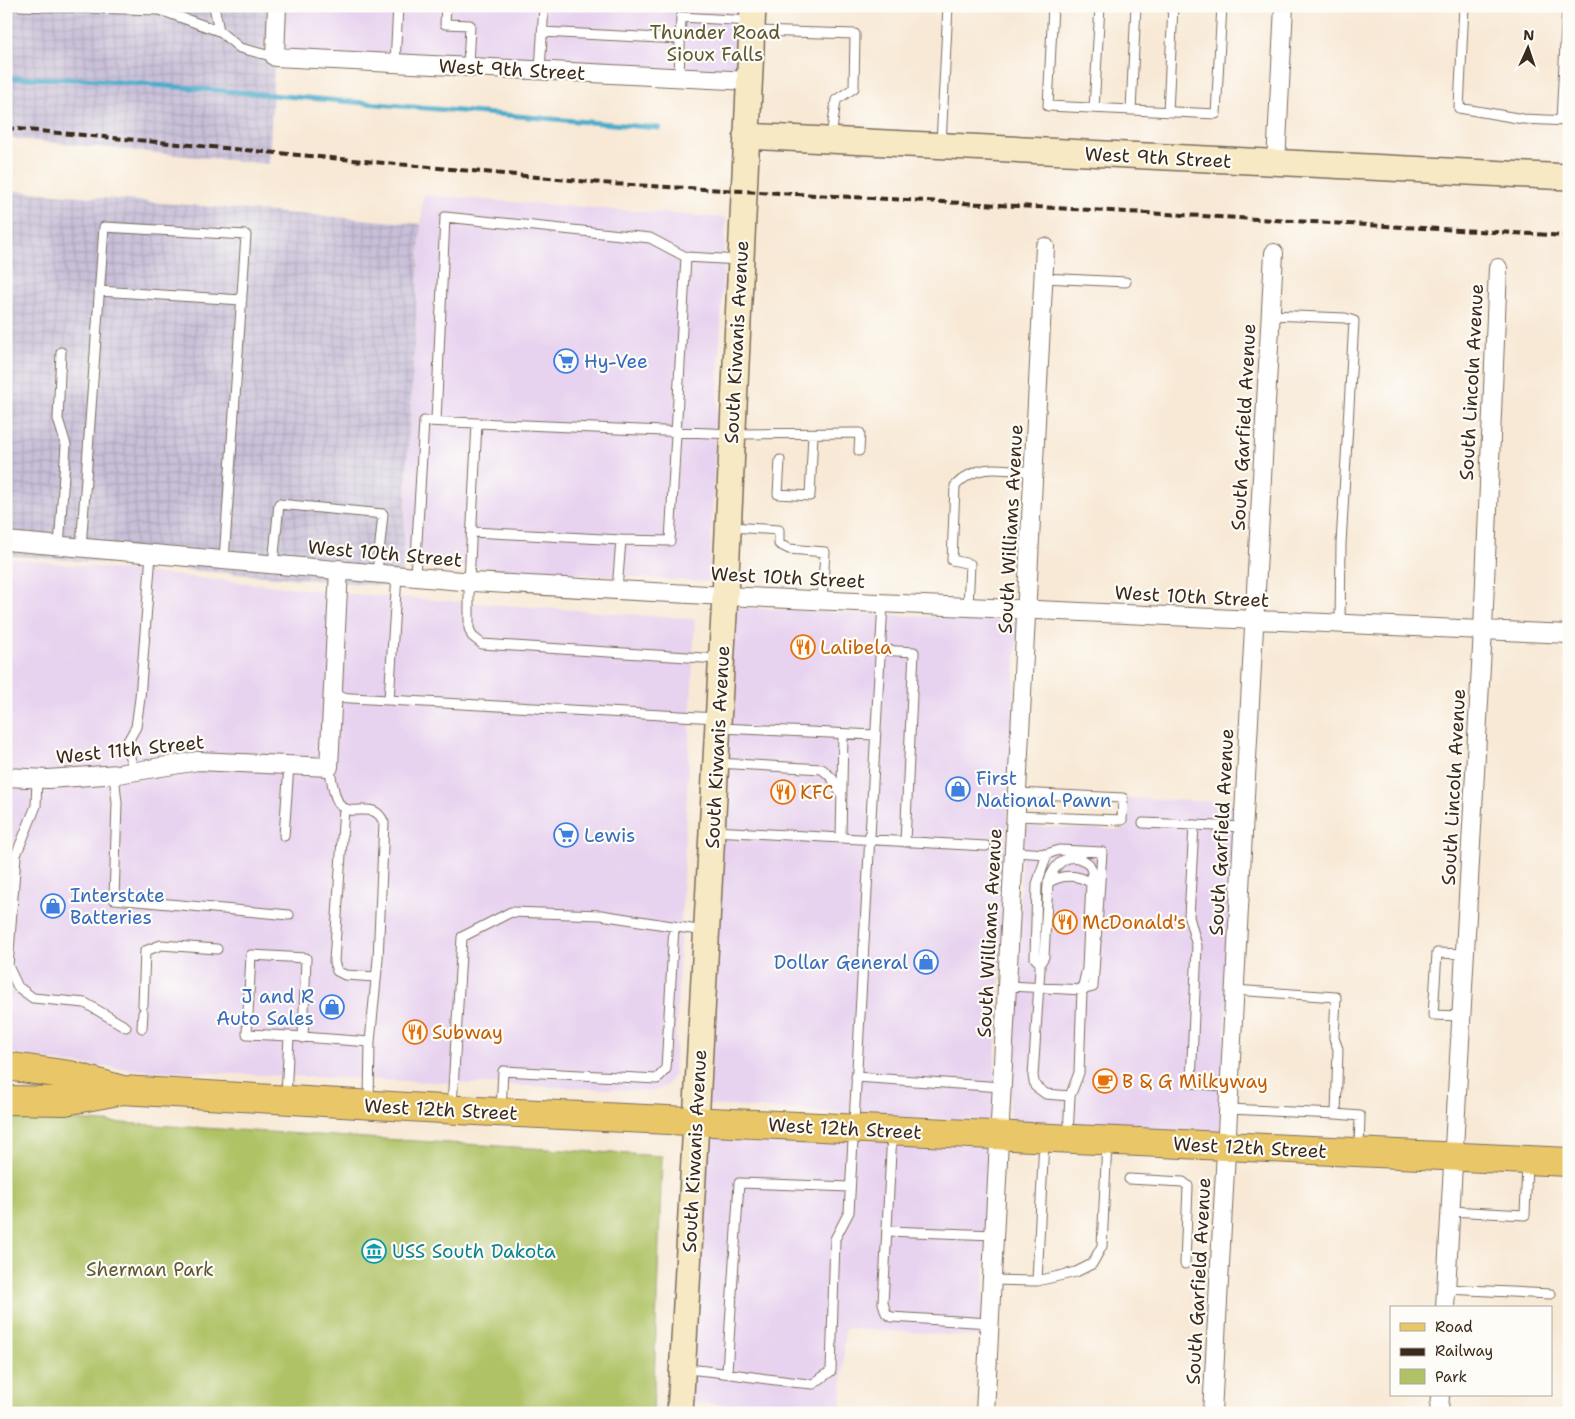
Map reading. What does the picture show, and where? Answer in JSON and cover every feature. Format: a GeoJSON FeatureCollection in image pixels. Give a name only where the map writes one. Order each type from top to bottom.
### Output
{"type":"FeatureCollection","features":[{"type":"Feature","properties":{"kind":"main road","name":"South Kiwanis Avenue"},"geometry":{"type":"LineString","coordinates":[[680,1413],[722,659],[753,20]]}},
{"type":"Feature","properties":{"kind":"main road","name":"West 9th Street"},"geometry":{"type":"LineString","coordinates":[[746,136],[1569,177]]}},
{"type":"Feature","properties":{"kind":"main road","name":"West 12th Street"},"geometry":{"type":"LineString","coordinates":[[6,1066],[70,1075],[122,1090],[501,1112],[1569,1162]]}},
{"type":"Feature","properties":{"kind":"main road","name":"West 12th Street"},"geometry":{"type":"LineString","coordinates":[[6,1100],[64,1102],[122,1090]]}},
{"type":"Feature","properties":{"kind":"street"},"geometry":{"type":"LineString","coordinates":[[275,56],[277,6]]}},
{"type":"Feature","properties":{"kind":"street"},"geometry":{"type":"LineString","coordinates":[[1276,163],[1284,6]]}},
{"type":"Feature","properties":{"kind":"street","name":"West 9th Street"},"geometry":{"type":"LineString","coordinates":[[275,56],[750,81]]}},
{"type":"Feature","properties":{"kind":"street","name":"South Williams Avenue"},"geometry":{"type":"LineString","coordinates":[[985,1413],[1045,246]]}},
{"type":"Feature","properties":{"kind":"street","name":"South Garfield Avenue"},"geometry":{"type":"LineString","coordinates":[[1212,1413],[1274,253]]}},
{"type":"Feature","properties":{"kind":"street","name":"South Lincoln Avenue"},"geometry":{"type":"LineString","coordinates":[[1445,1306],[1452,1156],[1483,630],[1498,268]]}},
{"type":"Feature","properties":{"kind":"street","name":"West 10th Street"},"geometry":{"type":"LineString","coordinates":[[6,541],[469,582],[725,596],[1569,634]]}},
{"type":"Feature","properties":{"kind":"street"},"geometry":{"type":"LineString","coordinates":[[6,548],[56,546]]}},
{"type":"Feature","properties":{"kind":"street"},"geometry":{"type":"LineString","coordinates":[[329,767],[339,569]]}},
{"type":"Feature","properties":{"kind":"street","name":"West 11th Street"},"geometry":{"type":"LineString","coordinates":[[6,777],[36,779],[114,774],[198,761],[329,767]]}},
{"type":"Feature","properties":{"kind":"street"},"geometry":{"type":"LineString","coordinates":[[1439,1413],[1440,1396]]}},
{"type":"Feature","properties":{"kind":"lane"},"geometry":{"type":"LineString","coordinates":[[20,6],[160,10],[219,31],[240,48],[275,56]]}},
{"type":"Feature","properties":{"kind":"lane"},"geometry":{"type":"LineString","coordinates":[[214,6],[219,31]]}},
{"type":"Feature","properties":{"kind":"lane"},"geometry":{"type":"LineString","coordinates":[[395,63],[398,6]]}},
{"type":"Feature","properties":{"kind":"lane"},"geometry":{"type":"LineString","coordinates":[[446,6],[445,24],[470,25],[468,66]]}},
{"type":"Feature","properties":{"kind":"lane"},"geometry":{"type":"LineString","coordinates":[[540,70],[544,6]]}},
{"type":"Feature","properties":{"kind":"lane"},"geometry":{"type":"LineString","coordinates":[[941,147],[948,6]]}},
{"type":"Feature","properties":{"kind":"lane"},"geometry":{"type":"LineString","coordinates":[[1053,6],[1048,106],[1216,114],[1222,6]]}},
{"type":"Feature","properties":{"kind":"lane"},"geometry":{"type":"LineString","coordinates":[[1094,108],[1100,6]]}},
{"type":"Feature","properties":{"kind":"lane"},"geometry":{"type":"LineString","coordinates":[[1131,110],[1136,6]]}},
{"type":"Feature","properties":{"kind":"lane"},"geometry":{"type":"LineString","coordinates":[[1168,112],[1173,6]]}},
{"type":"Feature","properties":{"kind":"lane"},"geometry":{"type":"LineString","coordinates":[[1464,6],[1459,108],[1523,119],[1565,120],[1567,6]]}},
{"type":"Feature","properties":{"kind":"lane"},"geometry":{"type":"LineString","coordinates":[[679,77],[681,17],[753,20],[855,34],[854,88],[836,100],[830,140]]}},
{"type":"Feature","properties":{"kind":"lane"},"geometry":{"type":"LineString","coordinates":[[542,32],[680,39]]}},
{"type":"Feature","properties":{"kind":"lane"},"geometry":{"type":"LineString","coordinates":[[436,422],[445,217],[650,238],[686,257],[740,260]]}},
{"type":"Feature","properties":{"kind":"lane"},"geometry":{"type":"LineString","coordinates":[[81,548],[104,227],[246,236],[224,560]]}},
{"type":"Feature","properties":{"kind":"lane"},"geometry":{"type":"LineString","coordinates":[[472,532],[670,541],[686,257]]}},
{"type":"Feature","properties":{"kind":"lane"},"geometry":{"type":"LineString","coordinates":[[1043,278],[1126,282]]}},
{"type":"Feature","properties":{"kind":"lane"},"geometry":{"type":"LineString","coordinates":[[99,291],[242,300]]}},
{"type":"Feature","properties":{"kind":"lane"},"geometry":{"type":"LineString","coordinates":[[1270,315],[1345,318],[1354,321],[1341,544],[1340,624]]}},
{"type":"Feature","properties":{"kind":"lane"},"geometry":{"type":"LineString","coordinates":[[56,546],[66,445],[58,419],[61,352]]}},
{"type":"Feature","properties":{"kind":"lane"},"geometry":{"type":"LineString","coordinates":[[415,576],[424,421],[732,434],[860,433],[859,451]]}},
{"type":"Feature","properties":{"kind":"lane"},"geometry":{"type":"LineString","coordinates":[[477,423],[469,582],[469,628],[472,636],[482,644],[722,659]]}},
{"type":"Feature","properties":{"kind":"lane"},"geometry":{"type":"LineString","coordinates":[[780,460],[778,494],[810,496],[813,434]]}},
{"type":"Feature","properties":{"kind":"lane"},"geometry":{"type":"LineString","coordinates":[[968,607],[970,564],[952,560],[956,486],[971,472],[982,469],[1034,472]]}},
{"type":"Feature","properties":{"kind":"lane"},"geometry":{"type":"LineString","coordinates":[[273,564],[279,504],[383,514],[377,573]]}},
{"type":"Feature","properties":{"kind":"lane"},"geometry":{"type":"LineString","coordinates":[[728,527],[779,530],[779,544],[789,549],[825,552],[822,600]]}},
{"type":"Feature","properties":{"kind":"lane"},"geometry":{"type":"LineString","coordinates":[[617,590],[621,540]]}},
{"type":"Feature","properties":{"kind":"lane"},"geometry":{"type":"LineString","coordinates":[[135,772],[128,752],[128,741],[136,727],[140,698],[151,554]]}},
{"type":"Feature","properties":{"kind":"lane"},"geometry":{"type":"LineString","coordinates":[[389,700],[397,575]]}},
{"type":"Feature","properties":{"kind":"lane"},"geometry":{"type":"LineString","coordinates":[[682,1369],[728,1372],[772,1381],[813,1384],[831,1371],[835,1239],[849,1212],[868,839],[883,603]]}},
{"type":"Feature","properties":{"kind":"lane"},"geometry":{"type":"LineString","coordinates":[[880,650],[914,652],[905,842]]}},
{"type":"Feature","properties":{"kind":"lane"},"geometry":{"type":"LineString","coordinates":[[333,697],[875,735]]}},
{"type":"Feature","properties":{"kind":"lane"},"geometry":{"type":"LineString","coordinates":[[841,838],[843,734]]}},
{"type":"Feature","properties":{"kind":"lane"},"geometry":{"type":"LineString","coordinates":[[716,763],[822,769],[832,778],[842,796]]}},
{"type":"Feature","properties":{"kind":"lane"},"geometry":{"type":"LineString","coordinates":[[284,836],[289,765]]}},
{"type":"Feature","properties":{"kind":"lane"},"geometry":{"type":"LineString","coordinates":[[329,767],[337,800],[344,808],[334,962],[337,971],[345,975],[376,978]]}},
{"type":"Feature","properties":{"kind":"lane"},"geometry":{"type":"LineString","coordinates":[[114,774],[117,803],[114,899],[289,915]]}},
{"type":"Feature","properties":{"kind":"lane"},"geometry":{"type":"LineString","coordinates":[[36,779],[36,806],[16,855],[8,966],[18,988],[33,998],[85,1003],[126,1027]]}},
{"type":"Feature","properties":{"kind":"lane"},"geometry":{"type":"LineString","coordinates":[[1016,816],[1122,820],[1123,798],[1018,793]]}},
{"type":"Feature","properties":{"kind":"lane"},"geometry":{"type":"LineString","coordinates":[[344,808],[374,810],[381,815],[384,823],[376,978],[370,1042],[368,1105]]}},
{"type":"Feature","properties":{"kind":"lane"},"geometry":{"type":"LineString","coordinates":[[1143,823],[1243,827]]}},
{"type":"Feature","properties":{"kind":"lane"},"geometry":{"type":"LineString","coordinates":[[1194,825],[1190,917],[1197,946],[1191,1084],[1229,1087]]}},
{"type":"Feature","properties":{"kind":"lane"},"geometry":{"type":"LineString","coordinates":[[712,831],[986,846]]}},
{"type":"Feature","properties":{"kind":"lane"},"geometry":{"type":"LineString","coordinates":[[1008,986],[1082,990],[1094,987],[1102,852],[1059,850],[1047,854],[1015,852]]}},
{"type":"Feature","properties":{"kind":"lane"},"geometry":{"type":"LineString","coordinates":[[1040,963],[1035,958],[1037,884],[1047,854]]}},
{"type":"Feature","properties":{"kind":"lane"},"geometry":{"type":"LineString","coordinates":[[1037,1281],[1056,1138],[1079,1073],[1082,990],[1087,968],[1092,871],[1089,864],[1075,857],[1060,861],[1052,871],[1048,883],[1044,957],[1040,963],[1033,1076],[1035,1086],[1046,1094],[1070,1096]]}},
{"type":"Feature","properties":{"kind":"lane"},"geometry":{"type":"LineString","coordinates":[[1048,883],[1056,878],[1066,877],[1083,878],[1091,883]]}},
{"type":"Feature","properties":{"kind":"lane"},"geometry":{"type":"LineString","coordinates":[[452,1109],[462,937],[511,912],[600,915],[707,931]]}},
{"type":"Feature","properties":{"kind":"lane"},"geometry":{"type":"LineString","coordinates":[[501,1112],[503,1071],[657,1079],[666,1069],[674,926]]}},
{"type":"Feature","properties":{"kind":"lane"},"geometry":{"type":"LineString","coordinates":[[142,1028],[145,951],[161,944],[217,949]]}},
{"type":"Feature","properties":{"kind":"lane"},"geometry":{"type":"LineString","coordinates":[[1461,1016],[1434,1015],[1437,953],[1464,954]]}},
{"type":"Feature","properties":{"kind":"lane"},"geometry":{"type":"LineString","coordinates":[[303,1038],[306,958],[251,955],[247,1034],[289,1036],[303,1038],[370,1042]]}},
{"type":"Feature","properties":{"kind":"lane"},"geometry":{"type":"LineString","coordinates":[[1234,990],[1336,997],[1334,1038],[1338,1049],[1336,1114]]}},
{"type":"Feature","properties":{"kind":"lane"},"geometry":{"type":"LineString","coordinates":[[286,1100],[289,1036]]}},
{"type":"Feature","properties":{"kind":"lane"},"geometry":{"type":"LineString","coordinates":[[856,1077],[1002,1087]]}},
{"type":"Feature","properties":{"kind":"lane"},"geometry":{"type":"LineString","coordinates":[[1228,1109],[1360,1116],[1359,1152]]}},
{"type":"Feature","properties":{"kind":"lane"},"geometry":{"type":"LineString","coordinates":[[892,1130],[883,1303],[886,1313],[891,1317],[990,1323]]}},
{"type":"Feature","properties":{"kind":"lane"},"geometry":{"type":"LineString","coordinates":[[992,1280],[1037,1281],[1076,1272],[1092,1264],[1102,1246],[1107,1140]]}},
{"type":"Feature","properties":{"kind":"lane"},"geometry":{"type":"LineString","coordinates":[[1450,1211],[1525,1215],[1527,1160]]}},
{"type":"Feature","properties":{"kind":"lane"},"geometry":{"type":"LineString","coordinates":[[1129,1179],[1183,1182],[1188,1186],[1186,1264]]}},
{"type":"Feature","properties":{"kind":"lane"},"geometry":{"type":"LineString","coordinates":[[728,1372],[740,1183],[850,1187]]}},
{"type":"Feature","properties":{"kind":"lane"},"geometry":{"type":"LineString","coordinates":[[887,1231],[994,1235]]}},
{"type":"Feature","properties":{"kind":"lane"},"geometry":{"type":"LineString","coordinates":[[1446,1289],[1552,1294]]}},
{"type":"Feature","properties":{"kind":"shaded area"},"geometry":{"type":"Polygon","coordinates":[[[6,6],[277,6],[269,164],[6,138],[6,6]]]}},
{"type":"Feature","properties":{"kind":"shaded area","name":"Thunder Road Sioux Falls"},"geometry":{"type":"Polygon","coordinates":[[[277,6],[753,6],[750,81],[275,57],[277,6]]]}},
{"type":"Feature","properties":{"kind":"shaded area"},"geometry":{"type":"Polygon","coordinates":[[[6,190],[421,224],[401,587],[6,555],[6,190]]]}},
{"type":"Feature","properties":{"kind":"shaded area"},"geometry":{"type":"Polygon","coordinates":[[[423,195],[726,218],[709,582],[403,563],[423,195]]]}},
{"type":"Feature","properties":{"kind":"shaded area"},"geometry":{"type":"Polygon","coordinates":[[[6,558],[352,594],[695,619],[674,1076],[666,1086],[655,1091],[138,1070],[67,1063],[6,1052],[6,558]]]}},
{"type":"Feature","properties":{"kind":"shaded area"},"geometry":{"type":"Polygon","coordinates":[[[735,607],[1018,621],[992,1122],[708,1105],[735,607]]]}},
{"type":"Feature","properties":{"kind":"shaded area"},"geometry":{"type":"Polygon","coordinates":[[[1128,798],[1238,803],[1220,1133],[1009,1124],[1023,826],[1125,830],[1128,798]]]}},
{"type":"Feature","properties":{"kind":"shaded area"},"geometry":{"type":"Polygon","coordinates":[[[708,1134],[991,1144],[981,1337],[845,1328],[841,1412],[683,1402],[708,1134]]]}},
{"type":"Feature","properties":{"kind":"green space","name":"Sherman Park"},"geometry":{"type":"Polygon","coordinates":[[[6,1116],[662,1156],[653,1413],[6,1413],[6,1116]]]}},
{"type":"Feature","properties":{"kind":"waterway"},"geometry":{"type":"LineString","coordinates":[[6,78],[84,79],[659,128]]}},
{"type":"Feature","properties":{"kind":"railway"},"geometry":{"type":"LineString","coordinates":[[6,128],[613,184],[1569,236]]}},
{"type":"Feature","properties":{"kind":"place","name":"Hy-Vee"},"geometry":{"type":"Point","coordinates":[566,361]}},
{"type":"Feature","properties":{"kind":"place","name":"Lalibela"},"geometry":{"type":"Point","coordinates":[803,647]}},
{"type":"Feature","properties":{"kind":"place","name":"First National Pawn"},"geometry":{"type":"Point","coordinates":[958,789]}},
{"type":"Feature","properties":{"kind":"place","name":"KFC"},"geometry":{"type":"Point","coordinates":[783,792]}},
{"type":"Feature","properties":{"kind":"place","name":"Lewis"},"geometry":{"type":"Point","coordinates":[566,835]}},
{"type":"Feature","properties":{"kind":"place","name":"Interstate Batteries"},"geometry":{"type":"Point","coordinates":[53,906]}},
{"type":"Feature","properties":{"kind":"place","name":"McDonald's"},"geometry":{"type":"Point","coordinates":[1065,922]}},
{"type":"Feature","properties":{"kind":"place","name":"Dollar General"},"geometry":{"type":"Point","coordinates":[926,962]}},
{"type":"Feature","properties":{"kind":"place","name":"J and R Auto Sales"},"geometry":{"type":"Point","coordinates":[332,1007]}},
{"type":"Feature","properties":{"kind":"place","name":"Subway"},"geometry":{"type":"Point","coordinates":[415,1032]}},
{"type":"Feature","properties":{"kind":"place","name":"B & G Milkyway"},"geometry":{"type":"Point","coordinates":[1105,1081]}},
{"type":"Feature","properties":{"kind":"place","name":"USS South Dakota"},"geometry":{"type":"Point","coordinates":[374,1251]}}]}
